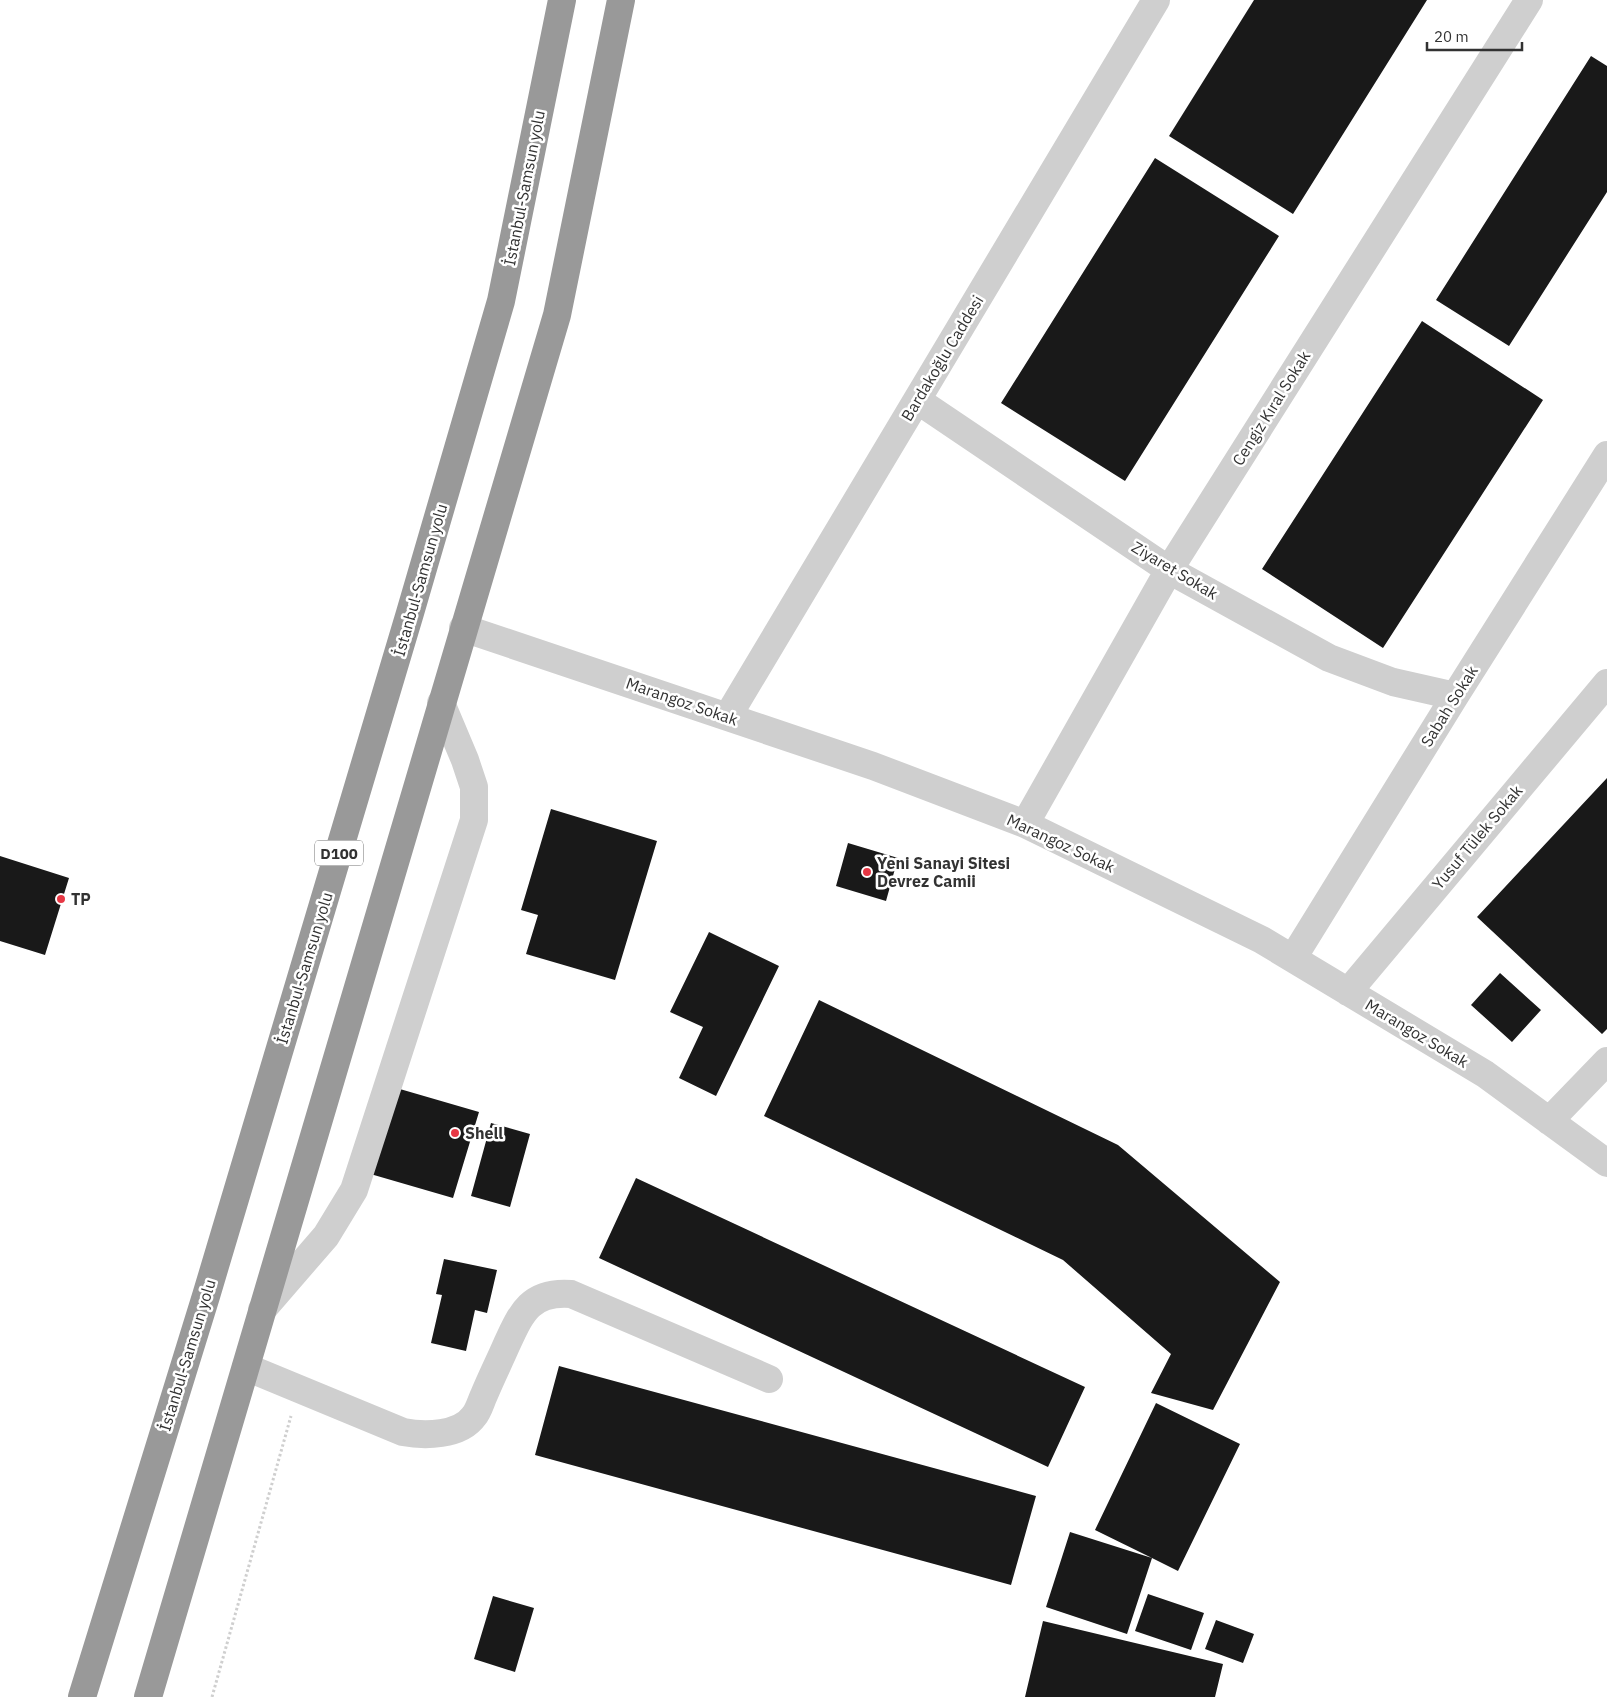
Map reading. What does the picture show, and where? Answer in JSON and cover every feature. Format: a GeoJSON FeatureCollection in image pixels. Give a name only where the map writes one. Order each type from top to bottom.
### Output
{"type":"FeatureCollection","features":[{"type":"Feature","properties":{"kind":"highway","name":"İstanbul-Samsun yolu"},"geometry":{"type":"LineString","coordinates":[[82,1697],[212,1277],[405,632],[501,301],[562,0]]}},
{"type":"Feature","properties":{"kind":"highway"},"geometry":{"type":"LineString","coordinates":[[148,1697],[557,315],[621,0]]}},
{"type":"Feature","properties":{"kind":"street","name":"Bardakoğlu Caddesi"},"geometry":{"type":"LineString","coordinates":[[728,716],[1156,0]]}},
{"type":"Feature","properties":{"kind":"street","name":"Cengiz Kıral Sokak"},"geometry":{"type":"LineString","coordinates":[[1025,824],[1169,570],[1529,0]]}},
{"type":"Feature","properties":{"kind":"street","name":"Ziyaret Sokak"},"geometry":{"type":"LineString","coordinates":[[916,400],[1169,570],[1329,658],[1394,682],[1455,696]]}},
{"type":"Feature","properties":{"kind":"street","name":"Sabah Sokak"},"geometry":{"type":"LineString","coordinates":[[1293,958],[1607,455]]}},
{"type":"Feature","properties":{"kind":"street","name":"Marangoz Sokak"},"geometry":{"type":"LineString","coordinates":[[463,628],[873,766],[1025,824],[1253,936],[1293,958],[1485,1074],[1607,1164]]}},
{"type":"Feature","properties":{"kind":"street","name":"Yusuf Tülek Sokak"},"geometry":{"type":"LineString","coordinates":[[1348,992],[1607,683]]}},
{"type":"Feature","properties":{"kind":"street"},"geometry":{"type":"LineString","coordinates":[[262,1310],[326,1236],[354,1190],[474,820],[474,788],[465,760],[441,703]]}},
{"type":"Feature","properties":{"kind":"street"},"geometry":{"type":"LineString","coordinates":[[1550,1121],[1607,1060]]}},
{"type":"Feature","properties":{"kind":"street"},"geometry":{"type":"LineString","coordinates":[[246,1367],[403,1432],[420,1436],[438,1434],[451,1430],[474,1416],[520,1316],[536,1300],[546,1295],[558,1293],[571,1294],[769,1379]]}},
{"type":"Feature","properties":{"kind":"path"},"geometry":{"type":"LineString","coordinates":[[212,1697],[298,1389]]}},
{"type":"Feature","properties":{"kind":"building"},"geometry":{"type":"Polygon","coordinates":[[[1254,0],[1427,0],[1293,214],[1169,136],[1254,0]]]}},
{"type":"Feature","properties":{"kind":"building"},"geometry":{"type":"Polygon","coordinates":[[[1591,56],[1607,66],[1607,192],[1509,346],[1436,300],[1591,56]]]}},
{"type":"Feature","properties":{"kind":"building"},"geometry":{"type":"Polygon","coordinates":[[[1155,158],[1279,236],[1125,481],[1001,403],[1155,158]]]}},
{"type":"Feature","properties":{"kind":"building"},"geometry":{"type":"Polygon","coordinates":[[[1422,321],[1543,400],[1383,648],[1262,569],[1422,321]]]}},
{"type":"Feature","properties":{"kind":"building"},"geometry":{"type":"Polygon","coordinates":[[[1607,778],[1607,1029],[1602,1034],[1477,917],[1607,778]]]}},
{"type":"Feature","properties":{"kind":"building"},"geometry":{"type":"Polygon","coordinates":[[[551,809],[657,841],[615,980],[526,954],[538,915],[521,910],[551,809]]]}},
{"type":"Feature","properties":{"kind":"building","name":"Yeni Sanayi Sitesi Devrez Camii"},"geometry":{"type":"Polygon","coordinates":[[[848,843],[898,858],[886,901],[836,886],[848,843]]]}},
{"type":"Feature","properties":{"kind":"building"},"geometry":{"type":"Polygon","coordinates":[[[0,856],[69,878],[45,955],[0,941],[0,856]]]}},
{"type":"Feature","properties":{"kind":"building"},"geometry":{"type":"Polygon","coordinates":[[[709,932],[779,966],[716,1096],[679,1078],[703,1027],[670,1012],[709,932]]]}},
{"type":"Feature","properties":{"kind":"building"},"geometry":{"type":"Polygon","coordinates":[[[1500,973],[1541,1010],[1512,1042],[1471,1005],[1500,973]]]}},
{"type":"Feature","properties":{"kind":"building"},"geometry":{"type":"Polygon","coordinates":[[[819,1000],[1118,1145],[1280,1282],[1213,1410],[1151,1393],[1171,1354],[1063,1260],[764,1116],[819,1000]]]}},
{"type":"Feature","properties":{"kind":"building"},"geometry":{"type":"Polygon","coordinates":[[[393,1087],[479,1112],[453,1198],[367,1173],[393,1087]]]}},
{"type":"Feature","properties":{"kind":"building"},"geometry":{"type":"Polygon","coordinates":[[[491,1123],[530,1134],[510,1207],[471,1196],[491,1123]]]}},
{"type":"Feature","properties":{"kind":"building"},"geometry":{"type":"Polygon","coordinates":[[[636,1178],[1085,1387],[1048,1467],[599,1258],[636,1178]]]}},
{"type":"Feature","properties":{"kind":"building"},"geometry":{"type":"Polygon","coordinates":[[[444,1259],[497,1270],[487,1313],[475,1310],[466,1351],[431,1343],[442,1295],[436,1294],[444,1259]]]}},
{"type":"Feature","properties":{"kind":"building"},"geometry":{"type":"Polygon","coordinates":[[[559,1366],[1036,1496],[1011,1585],[535,1455],[559,1366]]]}},
{"type":"Feature","properties":{"kind":"building"},"geometry":{"type":"Polygon","coordinates":[[[1156,1403],[1240,1444],[1178,1571],[1095,1530],[1156,1403]]]}},
{"type":"Feature","properties":{"kind":"building"},"geometry":{"type":"Polygon","coordinates":[[[1070,1532],[1152,1558],[1127,1634],[1046,1607],[1070,1532]]]}},
{"type":"Feature","properties":{"kind":"building"},"geometry":{"type":"Polygon","coordinates":[[[1148,1594],[1204,1613],[1191,1650],[1135,1631],[1148,1594]]]}},
{"type":"Feature","properties":{"kind":"building"},"geometry":{"type":"Polygon","coordinates":[[[493,1596],[534,1608],[515,1672],[474,1659],[493,1596]]]}},
{"type":"Feature","properties":{"kind":"building"},"geometry":{"type":"Polygon","coordinates":[[[1216,1620],[1254,1634],[1243,1663],[1205,1649],[1216,1620]]]}},
{"type":"Feature","properties":{"kind":"building"},"geometry":{"type":"Polygon","coordinates":[[[1043,1621],[1223,1664],[1215,1697],[1025,1697],[1043,1621]]]}},
{"type":"Feature","properties":{"kind":"place","name":"Yeni Sanayi Sitesi Devrez Camii"},"geometry":{"type":"Point","coordinates":[867,872]}},
{"type":"Feature","properties":{"kind":"place","name":"TP"},"geometry":{"type":"Point","coordinates":[61,899]}},
{"type":"Feature","properties":{"kind":"place","name":"Shell"},"geometry":{"type":"Point","coordinates":[455,1133]}}]}
